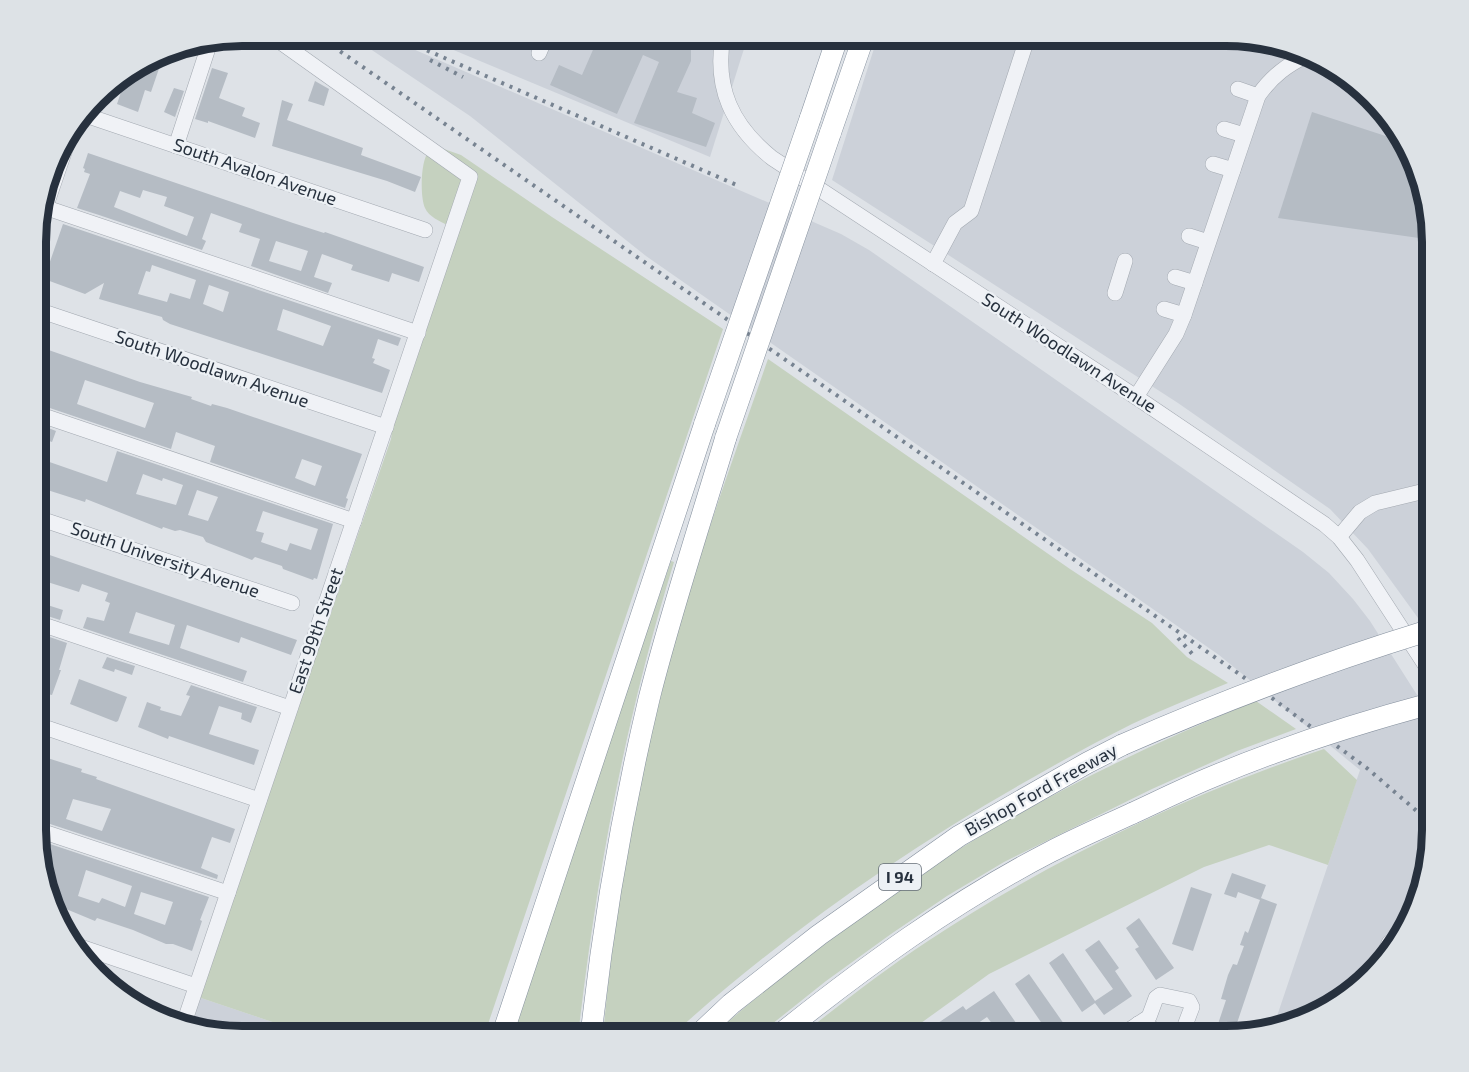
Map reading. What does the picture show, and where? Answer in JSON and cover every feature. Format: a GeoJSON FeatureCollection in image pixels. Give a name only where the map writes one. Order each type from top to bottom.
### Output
{"type":"FeatureCollection","features":[{"type":"Feature","properties":{"kind":"highway"},"geometry":{"type":"LineString","coordinates":[[506,1025],[705,423],[834,47]]}},
{"type":"Feature","properties":{"kind":"highway"},"geometry":{"type":"LineString","coordinates":[[592,1025],[610,895],[649,698],[726,437],[860,47]]}},
{"type":"Feature","properties":{"kind":"highway","name":"Bishop Ford Freeway"},"geometry":{"type":"LineString","coordinates":[[708,1025],[731,1004],[819,935],[959,836],[1087,763],[1182,719],[1277,681],[1422,633]]}},
{"type":"Feature","properties":{"kind":"highway"},"geometry":{"type":"LineString","coordinates":[[791,1026],[837,989],[927,926],[1050,852],[1210,777],[1366,722],[1422,706]]}},
{"type":"Feature","properties":{"kind":"street","name":"East 99th Street"},"geometry":{"type":"LineString","coordinates":[[186,1017],[470,177],[287,47]]}},
{"type":"Feature","properties":{"kind":"street"},"geometry":{"type":"LineString","coordinates":[[539,53],[541,47]]}},
{"type":"Feature","properties":{"kind":"street","name":"South Woodlawn Avenue"},"geometry":{"type":"LineString","coordinates":[[722,47],[720,66],[728,105],[753,143],[772,158],[1306,511],[1339,537],[1357,560],[1422,660]]}},
{"type":"Feature","properties":{"kind":"street"},"geometry":{"type":"LineString","coordinates":[[933,264],[955,224],[971,211],[1024,47]]}},
{"type":"Feature","properties":{"kind":"street"},"geometry":{"type":"LineString","coordinates":[[176,146],[208,50]]}},
{"type":"Feature","properties":{"kind":"street"},"geometry":{"type":"LineString","coordinates":[[1136,397],[1176,334],[1184,315],[1258,96],[1267,83],[1280,71],[1299,60]]}},
{"type":"Feature","properties":{"kind":"street"},"geometry":{"type":"LineString","coordinates":[[1238,89],[1258,96]]}},
{"type":"Feature","properties":{"kind":"street","name":"South Avalon Avenue"},"geometry":{"type":"LineString","coordinates":[[92,117],[425,230]]}},
{"type":"Feature","properties":{"kind":"street"},"geometry":{"type":"LineString","coordinates":[[1224,129],[1244,135]]}},
{"type":"Feature","properties":{"kind":"street"},"geometry":{"type":"LineString","coordinates":[[1213,164],[1233,170]]}},
{"type":"Feature","properties":{"kind":"street"},"geometry":{"type":"LineString","coordinates":[[50,209],[417,333]]}},
{"type":"Feature","properties":{"kind":"street"},"geometry":{"type":"LineString","coordinates":[[1189,236],[1208,242]]}},
{"type":"Feature","properties":{"kind":"street"},"geometry":{"type":"LineString","coordinates":[[1114,293],[1125,261]]}},
{"type":"Feature","properties":{"kind":"street"},"geometry":{"type":"LineString","coordinates":[[1175,277],[1195,283]]}},
{"type":"Feature","properties":{"kind":"street"},"geometry":{"type":"LineString","coordinates":[[1164,309],[1184,315]]}},
{"type":"Feature","properties":{"kind":"street","name":"South Woodlawn Avenue"},"geometry":{"type":"LineString","coordinates":[[46,313],[386,427]]}},
{"type":"Feature","properties":{"kind":"street"},"geometry":{"type":"LineString","coordinates":[[46,417],[354,521]]}},
{"type":"Feature","properties":{"kind":"street"},"geometry":{"type":"LineString","coordinates":[[1339,537],[1360,512],[1375,503],[1422,492]]}},
{"type":"Feature","properties":{"kind":"street","name":"South University Avenue"},"geometry":{"type":"LineString","coordinates":[[46,521],[292,603]]}},
{"type":"Feature","properties":{"kind":"street"},"geometry":{"type":"LineString","coordinates":[[47,626],[291,708]]}},
{"type":"Feature","properties":{"kind":"street"},"geometry":{"type":"LineString","coordinates":[[47,728],[260,800]]}},
{"type":"Feature","properties":{"kind":"street"},"geometry":{"type":"LineString","coordinates":[[47,833],[228,893]]}},
{"type":"Feature","properties":{"kind":"street"},"geometry":{"type":"LineString","coordinates":[[88,949],[196,986]]}},
{"type":"Feature","properties":{"kind":"street"},"geometry":{"type":"LineString","coordinates":[[1135,1026],[1143,1020],[1160,995],[1189,1001],[1192,1007],[1185,1026]]}},
{"type":"Feature","properties":{"kind":"street"},"geometry":{"type":"LineString","coordinates":[[1143,1020],[1155,1026]]}},
{"type":"Feature","properties":{"kind":"shaded area"},"geometry":{"type":"Polygon","coordinates":[[[367,47],[408,47],[841,234],[869,250],[1003,343],[1303,552],[1329,573],[1370,621],[1422,703],[1422,843],[1419,868],[1408,905],[1396,928],[1365,968],[1325,999],[1276,1019],[1360,770],[1219,655],[646,256],[470,116],[367,47]]]}},
{"type":"Feature","properties":{"kind":"shaded area"},"geometry":{"type":"Polygon","coordinates":[[[446,47],[745,47],[710,157],[446,47]]]}},
{"type":"Feature","properties":{"kind":"shaded area"},"geometry":{"type":"Polygon","coordinates":[[[874,47],[1240,47],[1265,50],[1302,61],[1346,87],[1374,113],[1390,134],[1408,167],[1419,204],[1422,229],[1422,617],[1418,618],[1368,549],[1330,509],[1178,403],[832,180],[874,47]]]}},
{"type":"Feature","properties":{"kind":"shaded area"},"geometry":{"type":"Polygon","coordinates":[[[198,997],[281,1025],[229,1025],[190,1018],[198,997]]]}},
{"type":"Feature","properties":{"kind":"green space"},"geometry":{"type":"Polygon","coordinates":[[[444,149],[461,155],[723,329],[488,1025],[281,1025],[198,997],[391,439],[393,423],[447,225],[432,216],[423,203],[422,182],[426,156],[444,149]]]}},
{"type":"Feature","properties":{"kind":"green space"},"geometry":{"type":"Polygon","coordinates":[[[768,359],[1070,569],[1152,623],[1187,657],[1228,683],[1156,713],[1107,737],[936,835],[844,897],[800,930],[683,1025],[604,1025],[621,892],[648,750],[681,619],[768,359]]]}},
{"type":"Feature","properties":{"kind":"green space"},"geometry":{"type":"Polygon","coordinates":[[[671,561],[674,562],[627,738],[594,915],[579,1025],[513,1025],[671,561]]]}},
{"type":"Feature","properties":{"kind":"green space"},"geometry":{"type":"Polygon","coordinates":[[[1256,701],[1296,729],[1237,751],[1152,789],[1004,862],[947,896],[891,934],[770,1026],[724,1025],[823,945],[928,869],[967,844],[1088,777],[1256,701]]]}},
{"type":"Feature","properties":{"kind":"green space"},"geometry":{"type":"Polygon","coordinates":[[[1324,749],[1357,780],[1328,865],[1269,845],[1204,867],[989,974],[917,1026],[813,1026],[912,952],[1022,884],[1120,832],[1272,767],[1324,749]]]}},
{"type":"Feature","properties":{"kind":"building"},"geometry":{"type":"Polygon","coordinates":[[[594,47],[687,47],[691,49],[691,61],[677,92],[697,98],[692,113],[715,123],[706,147],[634,123],[659,62],[643,55],[617,114],[550,85],[559,65],[582,75],[594,47]]]}},
{"type":"Feature","properties":{"kind":"building"},"geometry":{"type":"Polygon","coordinates":[[[160,65],[151,92],[145,90],[138,112],[117,104],[123,87],[160,65]]]}},
{"type":"Feature","properties":{"kind":"building"},"geometry":{"type":"Polygon","coordinates":[[[212,68],[228,73],[219,98],[245,108],[242,116],[260,123],[255,138],[208,121],[208,123],[195,119],[212,68]]]}},
{"type":"Feature","properties":{"kind":"building"},"geometry":{"type":"Polygon","coordinates":[[[315,81],[329,89],[324,106],[308,101],[315,81]]]}},
{"type":"Feature","properties":{"kind":"building"},"geometry":{"type":"Polygon","coordinates":[[[174,88],[184,91],[175,117],[164,112],[174,88]]]}},
{"type":"Feature","properties":{"kind":"building"},"geometry":{"type":"Polygon","coordinates":[[[282,100],[293,104],[287,120],[363,148],[361,155],[421,177],[415,192],[387,181],[272,146],[282,100]]]}},
{"type":"Feature","properties":{"kind":"building"},"geometry":{"type":"Polygon","coordinates":[[[1312,112],[1393,138],[1412,179],[1419,204],[1422,238],[1278,218],[1312,112]]]}},
{"type":"Feature","properties":{"kind":"building"},"geometry":{"type":"Polygon","coordinates":[[[88,153],[424,267],[419,282],[392,273],[389,282],[351,270],[353,265],[322,254],[314,277],[332,283],[328,293],[251,266],[260,239],[239,232],[242,224],[211,213],[202,239],[206,241],[202,250],[77,208],[90,174],[84,172],[83,168],[88,153]],[[143,190],[140,198],[120,191],[114,207],[187,236],[194,217],[164,206],[167,197],[143,190]],[[276,241],[269,261],[301,271],[308,251],[276,241]]]}},
{"type":"Feature","properties":{"kind":"building"},"geometry":{"type":"Polygon","coordinates":[[[63,224],[401,338],[398,346],[378,339],[372,358],[375,359],[373,363],[390,370],[382,393],[170,324],[162,317],[99,299],[104,283],[85,294],[46,280],[46,273],[63,224]],[[152,265],[150,272],[146,271],[138,294],[167,302],[170,293],[190,299],[196,280],[152,265]],[[209,285],[203,304],[223,312],[229,292],[209,285]],[[283,309],[277,330],[323,346],[331,326],[283,309]]]}},
{"type":"Feature","properties":{"kind":"building"},"geometry":{"type":"Polygon","coordinates":[[[46,349],[140,382],[192,397],[191,399],[211,406],[212,404],[227,408],[362,454],[346,498],[348,499],[345,508],[210,462],[215,446],[176,432],[171,449],[46,407],[46,349]],[[85,380],[77,404],[145,428],[154,403],[85,380]],[[302,459],[295,478],[315,486],[322,466],[302,459]]]}},
{"type":"Feature","properties":{"kind":"building"},"geometry":{"type":"Polygon","coordinates":[[[46,427],[56,431],[52,442],[46,440],[46,427]]]}},
{"type":"Feature","properties":{"kind":"building"},"geometry":{"type":"Polygon","coordinates":[[[117,451],[333,524],[317,579],[313,580],[255,557],[252,560],[206,542],[203,537],[180,530],[175,531],[163,527],[162,529],[86,499],[85,502],[46,490],[46,461],[107,482],[117,451]],[[143,474],[136,494],[176,505],[183,485],[163,478],[162,481],[143,474]],[[197,490],[188,515],[208,521],[218,497],[197,490]],[[263,511],[256,531],[264,533],[261,542],[287,551],[290,543],[311,550],[318,529],[263,511]]]}},
{"type":"Feature","properties":{"kind":"building"},"geometry":{"type":"Polygon","coordinates":[[[47,554],[297,640],[291,655],[241,637],[239,643],[187,625],[180,648],[247,671],[243,682],[83,628],[87,617],[104,621],[110,603],[105,601],[108,593],[82,584],[79,592],[47,582],[47,554]],[[136,612],[129,633],[169,645],[175,625],[136,612]]]}},
{"type":"Feature","properties":{"kind":"building"},"geometry":{"type":"Polygon","coordinates":[[[47,605],[63,610],[60,620],[47,616],[47,605]]]}},
{"type":"Feature","properties":{"kind":"building"},"geometry":{"type":"Polygon","coordinates":[[[47,636],[67,643],[52,695],[47,694],[47,636]]]}},
{"type":"Feature","properties":{"kind":"building"},"geometry":{"type":"Polygon","coordinates":[[[107,657],[135,666],[132,675],[115,669],[114,672],[102,668],[107,657]]]}},
{"type":"Feature","properties":{"kind":"building"},"geometry":{"type":"Polygon","coordinates":[[[79,679],[127,697],[118,721],[70,704],[79,679]]]}},
{"type":"Feature","properties":{"kind":"building"},"geometry":{"type":"Polygon","coordinates":[[[191,685],[257,707],[251,723],[241,719],[242,713],[219,706],[209,734],[259,750],[254,765],[169,736],[168,739],[138,727],[147,702],[161,707],[160,710],[181,716],[190,696],[186,695],[191,685]]]}},
{"type":"Feature","properties":{"kind":"building"},"geometry":{"type":"Polygon","coordinates":[[[47,758],[82,769],[81,772],[97,777],[96,779],[235,829],[230,843],[212,837],[209,845],[201,868],[218,875],[217,879],[47,823],[47,758]],[[73,799],[66,819],[102,831],[111,809],[73,799]]]}},
{"type":"Feature","properties":{"kind":"building"},"geometry":{"type":"Polygon","coordinates":[[[47,843],[209,897],[192,951],[173,944],[166,944],[97,918],[95,921],[62,907],[53,880],[47,843]],[[86,870],[78,896],[99,903],[102,898],[125,907],[132,886],[86,870]],[[141,892],[134,914],[165,925],[173,902],[141,892]]]}},
{"type":"Feature","properties":{"kind":"building"},"geometry":{"type":"Polygon","coordinates":[[[1232,873],[1266,885],[1261,898],[1277,904],[1236,1025],[1217,1026],[1226,1000],[1221,999],[1228,975],[1233,964],[1237,965],[1244,946],[1240,945],[1245,931],[1248,933],[1260,900],[1238,892],[1236,898],[1224,894],[1232,873]]]}},
{"type":"Feature","properties":{"kind":"building"},"geometry":{"type":"Polygon","coordinates":[[[1191,887],[1212,894],[1193,951],[1172,944],[1191,887]]]}},
{"type":"Feature","properties":{"kind":"building"},"geometry":{"type":"Polygon","coordinates":[[[1139,918],[1174,968],[1156,980],[1135,949],[1139,947],[1126,928],[1139,918]]]}},
{"type":"Feature","properties":{"kind":"building"},"geometry":{"type":"Polygon","coordinates":[[[1099,940],[1119,968],[1115,971],[1132,996],[1104,1015],[1095,1003],[1082,1012],[1049,963],[1063,953],[1095,1001],[1113,989],[1085,950],[1099,940]]]}},
{"type":"Feature","properties":{"kind":"building"},"geometry":{"type":"Polygon","coordinates":[[[1029,974],[1064,1024],[1043,1026],[1015,984],[1029,974]]]}},
{"type":"Feature","properties":{"kind":"building"},"geometry":{"type":"Polygon","coordinates":[[[994,991],[1018,1026],[994,1026],[987,1017],[974,1026],[934,1026],[963,1006],[966,1010],[994,991]]]}},
{"type":"Feature","properties":{"kind":"railway"},"geometry":{"type":"LineString","coordinates":[[334,47],[1242,676],[1368,769],[1422,816]]}},
{"type":"Feature","properties":{"kind":"railway"},"geometry":{"type":"LineString","coordinates":[[419,47],[739,186]]}},
{"type":"Feature","properties":{"kind":"railway"},"geometry":{"type":"LineString","coordinates":[[430,60],[463,77]]}},
{"type":"Feature","properties":{"kind":"railway"},"geometry":{"type":"LineString","coordinates":[[1178,638],[1195,657]]}}]}
